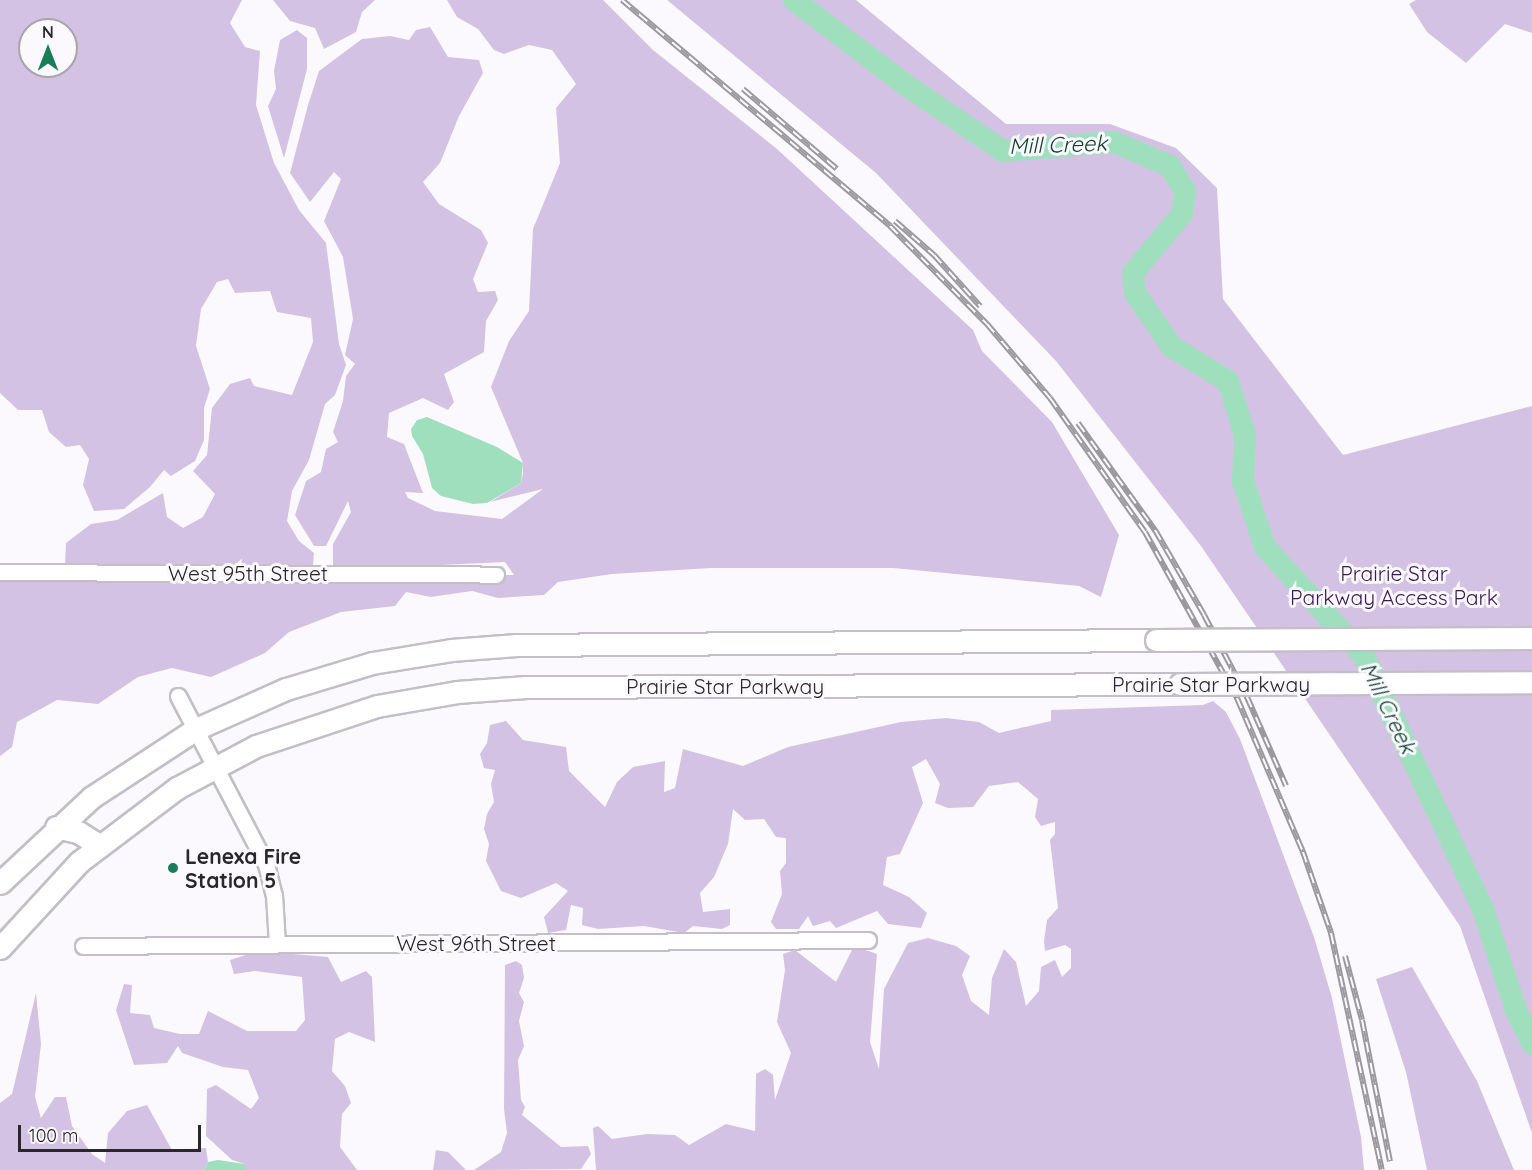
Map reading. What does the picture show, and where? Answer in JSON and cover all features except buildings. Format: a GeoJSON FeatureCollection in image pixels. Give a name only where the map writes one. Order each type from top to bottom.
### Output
{"type":"FeatureCollection","features":[{"type":"Feature","properties":{"kind":"main road","name":"Prairie Star Parkway"},"geometry":{"type":"LineString","coordinates":[[0,883],[56,827],[129,770],[196,729],[242,706],[325,676],[393,659],[471,648],[1532,638]]}},
{"type":"Feature","properties":{"kind":"main road","name":"Prairie Star Parkway"},"geometry":{"type":"LineString","coordinates":[[0,948],[48,892],[99,845],[177,788],[255,746],[332,718],[417,697],[468,690],[1532,682]]}},
{"type":"Feature","properties":{"kind":"main road"},"geometry":{"type":"LineString","coordinates":[[56,827],[78,832],[99,845]]}},
{"type":"Feature","properties":{"kind":"street","name":"West 95th Street"},"geometry":{"type":"LineString","coordinates":[[0,572],[496,575]]}},
{"type":"Feature","properties":{"kind":"street"},"geometry":{"type":"LineString","coordinates":[[178,696],[216,766],[271,878],[277,944]]}},
{"type":"Feature","properties":{"kind":"street","name":"West 96th Street"},"geometry":{"type":"LineString","coordinates":[[83,946],[868,940]]}},
{"type":"Feature","properties":{"kind":"green space"},"geometry":{"type":"Polygon","coordinates":[[[0,0],[242,0],[230,23],[245,47],[260,51],[256,105],[274,163],[299,210],[326,243],[339,344],[346,365],[335,395],[325,404],[309,460],[292,491],[287,521],[299,541],[314,553],[313,565],[297,569],[229,565],[65,566],[66,543],[91,524],[117,520],[163,493],[167,517],[183,528],[203,517],[215,494],[193,471],[207,455],[212,408],[230,384],[250,378],[254,386],[292,395],[313,342],[311,318],[277,312],[270,291],[235,293],[228,279],[217,282],[201,309],[196,346],[210,389],[204,408],[204,440],[195,461],[171,476],[164,470],[150,487],[124,509],[94,511],[83,485],[89,459],[80,445],[66,447],[49,432],[42,410],[18,410],[0,393],[0,0]]]}},
{"type":"Feature","properties":{"kind":"green space"},"geometry":{"type":"Polygon","coordinates":[[[273,0],[375,0],[362,12],[356,32],[324,49],[315,28],[290,21],[273,0]]]}},
{"type":"Feature","properties":{"kind":"green space"},"geometry":{"type":"Polygon","coordinates":[[[447,0],[603,0],[653,50],[777,149],[973,330],[982,351],[1052,422],[1119,535],[1101,597],[1079,586],[893,568],[711,568],[612,574],[558,582],[544,595],[498,598],[472,591],[431,597],[406,592],[395,606],[341,612],[289,632],[265,653],[211,677],[172,668],[138,677],[98,704],[57,700],[17,722],[12,747],[0,756],[0,579],[514,575],[505,562],[333,570],[333,544],[351,512],[348,501],[326,546],[314,546],[295,515],[306,481],[321,472],[326,449],[338,442],[333,432],[343,401],[346,376],[355,364],[345,355],[353,319],[343,257],[324,221],[341,179],[334,172],[310,202],[290,173],[308,105],[319,71],[362,39],[390,36],[409,40],[416,30],[430,27],[448,57],[479,60],[483,73],[459,116],[440,163],[423,182],[439,204],[481,230],[488,243],[473,279],[478,292],[495,291],[498,300],[486,321],[484,352],[444,374],[454,402],[448,410],[423,398],[389,413],[387,437],[404,444],[423,493],[405,492],[408,498],[435,511],[502,519],[543,489],[490,502],[521,483],[523,473],[523,463],[491,387],[509,341],[529,311],[533,229],[560,163],[556,108],[576,84],[552,50],[529,45],[504,54],[494,50],[478,29],[457,17],[447,0]]]}},
{"type":"Feature","properties":{"kind":"green space","name":"Prairie Star Parkway Access Park"},"geometry":{"type":"Polygon","coordinates":[[[667,0],[856,0],[1006,124],[1110,124],[1176,148],[1217,188],[1223,299],[1343,455],[1532,406],[1532,1133],[1460,926],[1201,546],[1056,361],[876,173],[667,0]]]}},
{"type":"Feature","properties":{"kind":"green space"},"geometry":{"type":"Polygon","coordinates":[[[1416,0],[1532,0],[1532,33],[1505,24],[1466,63],[1427,32],[1409,4],[1416,0]]]}},
{"type":"Feature","properties":{"kind":"green space"},"geometry":{"type":"Polygon","coordinates":[[[297,30],[307,38],[307,69],[284,158],[268,106],[276,89],[274,71],[280,40],[297,30]]]}},
{"type":"Feature","properties":{"kind":"green space"},"geometry":{"type":"Polygon","coordinates":[[[1213,701],[1226,712],[1240,739],[1314,937],[1332,998],[1361,1137],[1364,1170],[596,1170],[593,1128],[598,1126],[612,1139],[647,1134],[675,1135],[689,1145],[726,1124],[755,1131],[756,1074],[765,1069],[773,1075],[775,1100],[791,1053],[777,1022],[785,970],[783,954],[795,950],[836,982],[854,946],[877,954],[870,1042],[879,1069],[884,989],[908,943],[928,938],[956,946],[970,956],[962,975],[971,1001],[989,1015],[992,978],[1004,949],[1016,962],[1026,1006],[1039,991],[1041,967],[1055,960],[1062,977],[1071,968],[1071,949],[1065,945],[1045,951],[1047,920],[1058,908],[1050,840],[1055,834],[1055,822],[1041,826],[1035,817],[1038,799],[1018,782],[989,786],[973,807],[948,808],[935,803],[940,784],[926,759],[912,767],[923,803],[900,854],[887,857],[883,885],[909,897],[927,913],[921,928],[888,924],[877,911],[836,928],[830,921],[813,926],[808,916],[799,929],[776,929],[771,922],[782,894],[780,871],[786,863],[786,838],[776,837],[764,819],[745,820],[733,809],[728,844],[714,877],[700,893],[703,912],[730,909],[730,925],[722,929],[693,926],[684,933],[644,926],[598,929],[582,925],[583,908],[571,905],[566,930],[548,933],[544,917],[568,891],[556,883],[521,898],[501,891],[486,861],[489,844],[484,829],[487,814],[494,802],[491,784],[495,770],[484,768],[480,754],[487,743],[490,725],[506,721],[523,740],[566,747],[569,771],[605,807],[617,782],[633,767],[665,761],[664,792],[675,788],[683,749],[743,766],[788,747],[901,722],[946,718],[979,722],[999,733],[1051,721],[1051,710],[1203,705],[1213,701]]]}},
{"type":"Feature","properties":{"kind":"green space"},"geometry":{"type":"Polygon","coordinates":[[[258,951],[328,957],[341,982],[366,971],[372,977],[375,1042],[349,1032],[335,1039],[332,1071],[345,1086],[351,1103],[342,1114],[340,1147],[357,1170],[245,1170],[245,1164],[232,1160],[206,1136],[207,1089],[216,1085],[251,1109],[259,1098],[248,1070],[223,1067],[182,1053],[178,1046],[167,1063],[134,1065],[116,1010],[124,984],[132,985],[130,1013],[150,1015],[154,1028],[180,1034],[199,1034],[208,1011],[247,1031],[296,1031],[305,1020],[302,977],[255,971],[234,974],[230,960],[258,951]]]}},
{"type":"Feature","properties":{"kind":"green space"},"geometry":{"type":"Polygon","coordinates":[[[516,961],[522,965],[524,978],[519,993],[524,1002],[519,1021],[524,1046],[518,1060],[521,1100],[525,1107],[522,1115],[561,1147],[588,1146],[591,1154],[581,1169],[474,1170],[501,1152],[507,1133],[504,1109],[505,965],[516,961]]]}},
{"type":"Feature","properties":{"kind":"green space"},"geometry":{"type":"Polygon","coordinates":[[[1412,967],[1477,1081],[1514,1170],[1427,1170],[1406,1072],[1376,979],[1412,967]]]}},
{"type":"Feature","properties":{"kind":"green space"},"geometry":{"type":"Polygon","coordinates":[[[36,993],[41,1044],[35,1097],[41,1118],[55,1097],[66,1097],[72,1126],[92,1154],[105,1163],[108,1133],[127,1111],[147,1105],[172,1150],[206,1148],[208,1162],[204,1170],[0,1170],[0,1103],[12,1094],[36,993]]]}},
{"type":"Feature","properties":{"kind":"green space"},"geometry":{"type":"Polygon","coordinates":[[[436,1150],[448,1152],[466,1170],[433,1170],[436,1150]]]}},
{"type":"Feature","properties":{"kind":"shaded area"},"geometry":{"type":"Polygon","coordinates":[[[427,417],[497,447],[523,463],[521,483],[487,503],[473,504],[441,496],[432,488],[423,454],[412,436],[411,429],[417,420],[427,417]]]}},
{"type":"Feature","properties":{"kind":"shaded area"},"geometry":{"type":"Polygon","coordinates":[[[218,1160],[245,1164],[245,1170],[204,1170],[208,1162],[218,1160]]]}},
{"type":"Feature","properties":{"kind":"waterway","name":"Mill Creek"},"geometry":{"type":"LineString","coordinates":[[794,0],[907,86],[1003,151],[1114,142],[1170,166],[1185,191],[1182,214],[1133,273],[1135,293],[1172,347],[1228,381],[1245,435],[1243,481],[1265,547],[1364,656],[1483,909],[1516,1010],[1532,1043]]}},
{"type":"Feature","properties":{"kind":"railway"},"geometry":{"type":"LineString","coordinates":[[622,0],[890,226],[987,324],[1050,398],[1145,532],[1237,698],[1303,852],[1331,933],[1382,1170]]}},
{"type":"Feature","properties":{"kind":"railway"},"geometry":{"type":"LineString","coordinates":[[743,89],[837,169]]}},
{"type":"Feature","properties":{"kind":"railway"},"geometry":{"type":"LineString","coordinates":[[895,221],[934,255],[980,306]]}},
{"type":"Feature","properties":{"kind":"railway"},"geometry":{"type":"LineString","coordinates":[[1078,423],[1155,530],[1204,615],[1247,697],[1286,786]]}},
{"type":"Feature","properties":{"kind":"railway"},"geometry":{"type":"LineString","coordinates":[[1345,956],[1362,1020],[1390,1161]]}},
{"type":"Feature","properties":{"kind":"place","name":"Lenexa Fire Station 5"},"geometry":{"type":"Point","coordinates":[173,868]}}]}
